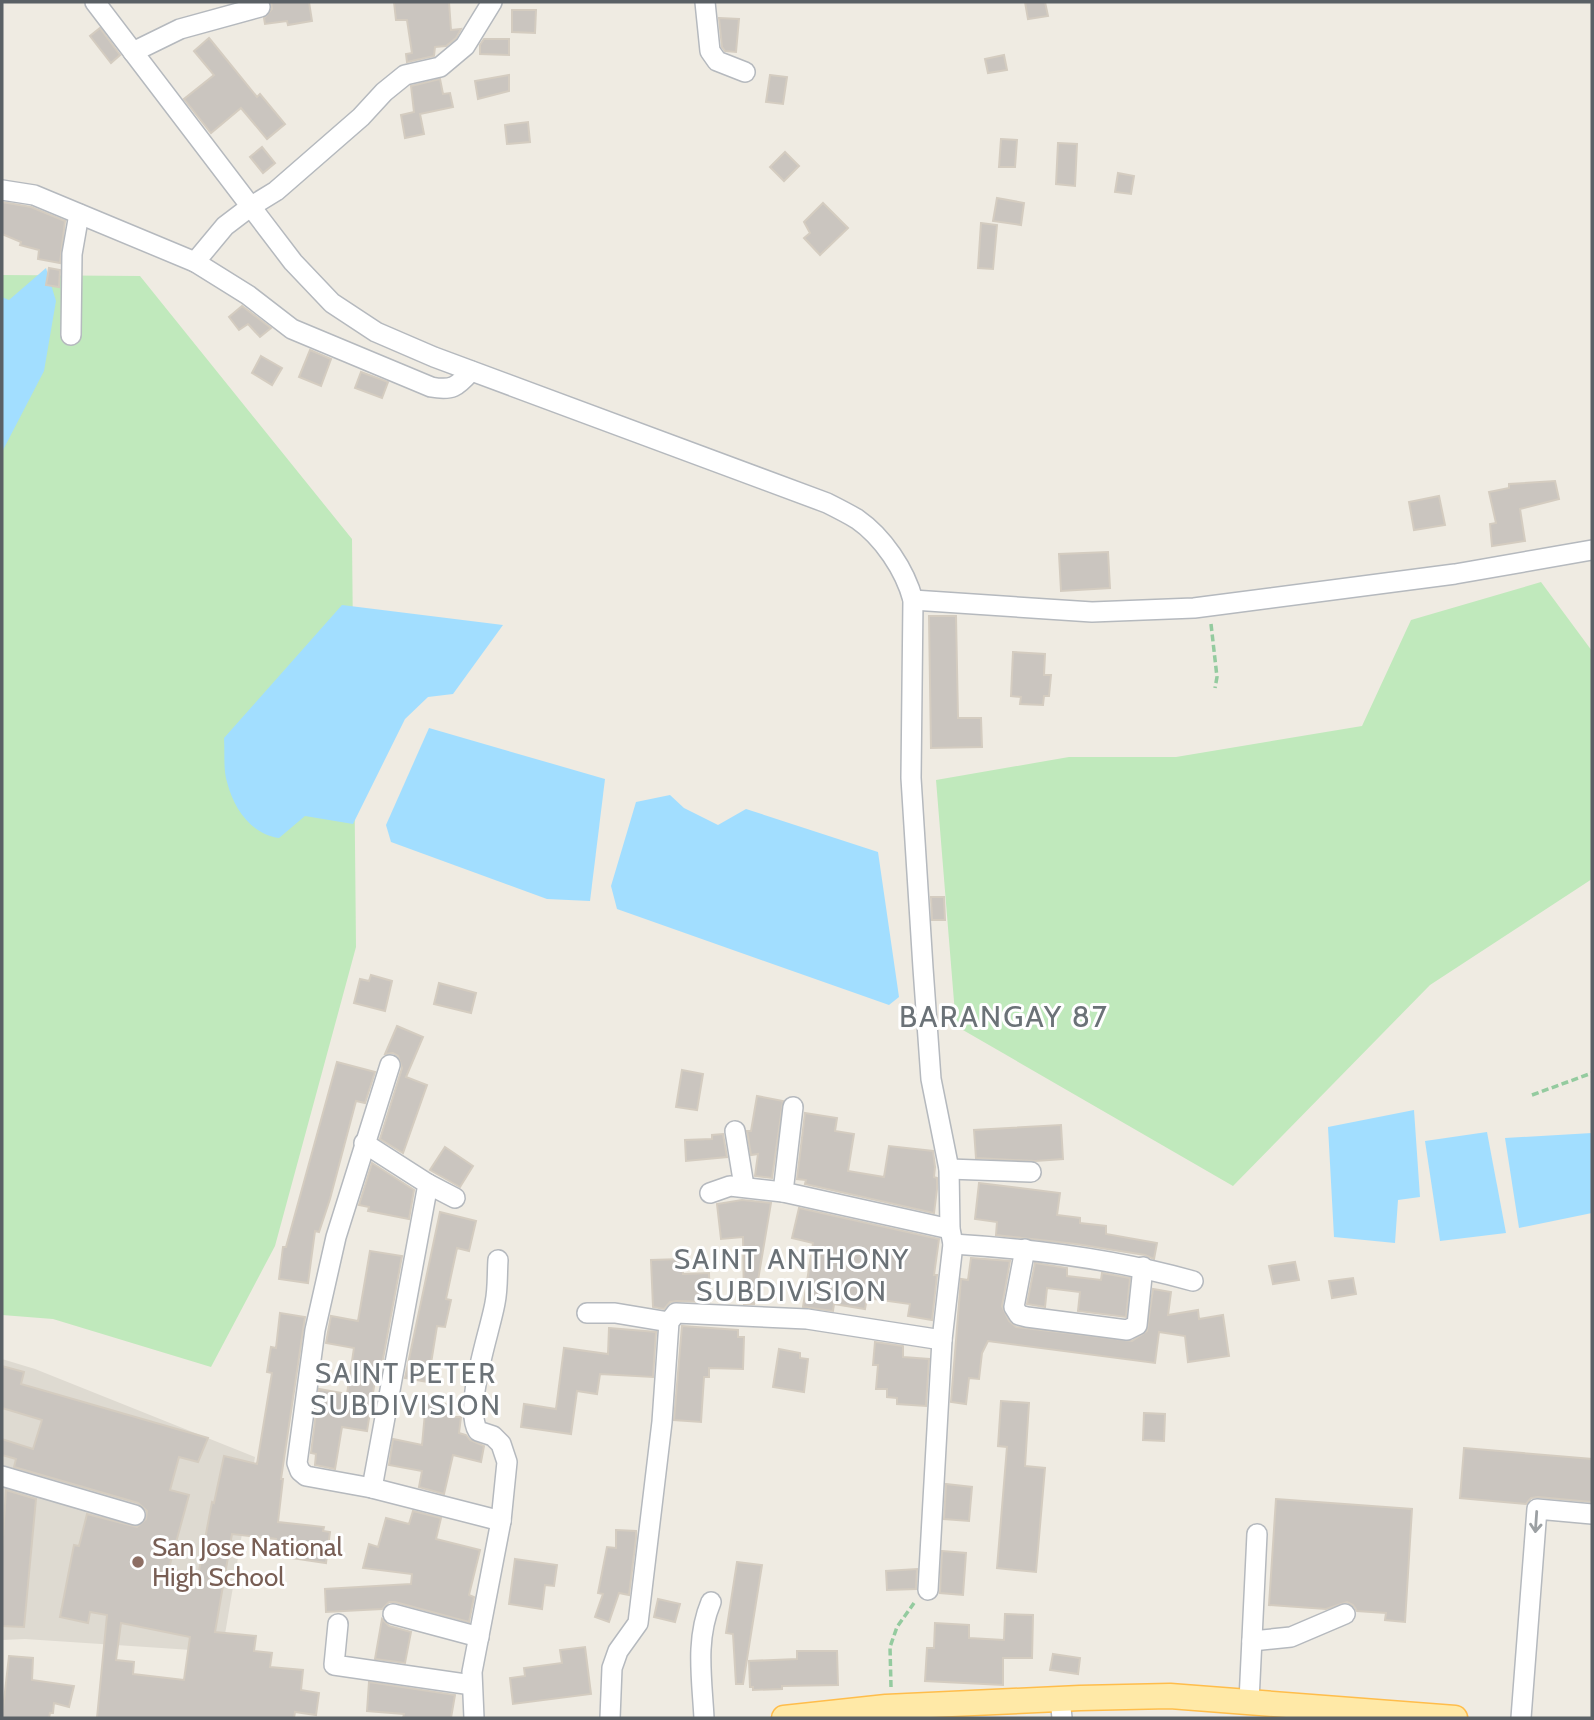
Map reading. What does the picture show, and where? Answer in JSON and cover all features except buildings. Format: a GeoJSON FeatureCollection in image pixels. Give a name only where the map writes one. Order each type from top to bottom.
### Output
{"type":"FeatureCollection","features":[{"type":"Feature","properties":{"kind":"main road"},"geometry":{"type":"LineString","coordinates":[[784,1718],[1061,1708],[1170,1696],[1455,1718]]}},
{"type":"Feature","properties":{"kind":"street"},"geometry":{"type":"LineString","coordinates":[[95,2],[293,262],[332,303],[376,332],[471,371],[827,503],[858,520],[878,539],[903,573],[913,600],[911,778],[931,1079],[949,1169],[952,1236],[942,1340],[928,1590]]}},
{"type":"Feature","properties":{"kind":"street"},"geometry":{"type":"LineString","coordinates":[[195,262],[225,226],[250,206],[276,191],[405,75],[443,65],[465,46],[492,2]]}},
{"type":"Feature","properties":{"kind":"street"},"geometry":{"type":"LineString","coordinates":[[705,2],[710,51],[717,61],[745,72]]}},
{"type":"Feature","properties":{"kind":"street"},"geometry":{"type":"LineString","coordinates":[[133,52],[180,29],[260,6]]}},
{"type":"Feature","properties":{"kind":"street"},"geometry":{"type":"LineString","coordinates":[[2,190],[34,195],[195,262],[248,295],[292,329],[431,387],[447,390],[460,383],[471,371]]}},
{"type":"Feature","properties":{"kind":"street"},"geometry":{"type":"LineString","coordinates":[[71,335],[72,254],[79,214]]}},
{"type":"Feature","properties":{"kind":"street"},"geometry":{"type":"LineString","coordinates":[[913,600],[1092,612],[1209,606],[1455,574],[1592,550]]}},
{"type":"Feature","properties":{"kind":"street"},"geometry":{"type":"LineString","coordinates":[[390,1065],[336,1237],[315,1330],[297,1464],[306,1476],[372,1488],[501,1521]]}},
{"type":"Feature","properties":{"kind":"street"},"geometry":{"type":"LineString","coordinates":[[783,1192],[793,1107]]}},
{"type":"Feature","properties":{"kind":"street"},"geometry":{"type":"LineString","coordinates":[[736,1131],[744,1186]]}},
{"type":"Feature","properties":{"kind":"street"},"geometry":{"type":"LineString","coordinates":[[364,1143],[455,1198]]}},
{"type":"Feature","properties":{"kind":"street"},"geometry":{"type":"LineString","coordinates":[[949,1169],[1031,1172]]}},
{"type":"Feature","properties":{"kind":"street"},"geometry":{"type":"LineString","coordinates":[[372,1488],[428,1184]]}},
{"type":"Feature","properties":{"kind":"street"},"geometry":{"type":"LineString","coordinates":[[710,1194],[730,1186],[783,1192],[952,1236],[1143,1267],[1193,1281]]}},
{"type":"Feature","properties":{"kind":"street"},"geometry":{"type":"LineString","coordinates":[[1025,1249],[1014,1307],[1019,1315],[1027,1317],[1127,1331],[1137,1325],[1143,1267]]}},
{"type":"Feature","properties":{"kind":"street"},"geometry":{"type":"LineString","coordinates":[[474,1718],[472,1672],[501,1521],[507,1462],[505,1450],[493,1436],[478,1431],[473,1418],[480,1361],[496,1300],[498,1259]]}},
{"type":"Feature","properties":{"kind":"street"},"geometry":{"type":"LineString","coordinates":[[587,1313],[615,1313],[669,1322]]}},
{"type":"Feature","properties":{"kind":"street"},"geometry":{"type":"LineString","coordinates":[[610,1718],[612,1668],[618,1651],[638,1623],[662,1422],[669,1322],[676,1313],[807,1319],[942,1340]]}},
{"type":"Feature","properties":{"kind":"street"},"geometry":{"type":"LineString","coordinates":[[2,1476],[135,1515]]}},
{"type":"Feature","properties":{"kind":"street"},"geometry":{"type":"LineString","coordinates":[[1521,1718],[1537,1509],[1592,1514]]}},
{"type":"Feature","properties":{"kind":"street"},"geometry":{"type":"LineString","coordinates":[[1249,1701],[1257,1534]]}},
{"type":"Feature","properties":{"kind":"street"},"geometry":{"type":"LineString","coordinates":[[704,1718],[700,1642],[703,1620],[711,1602]]}},
{"type":"Feature","properties":{"kind":"street"},"geometry":{"type":"LineString","coordinates":[[393,1614],[479,1637]]}},
{"type":"Feature","properties":{"kind":"street"},"geometry":{"type":"LineString","coordinates":[[1252,1641],[1292,1637],[1345,1614]]}},
{"type":"Feature","properties":{"kind":"street"},"geometry":{"type":"LineString","coordinates":[[338,1624],[334,1665],[472,1685]]}},
{"type":"Feature","properties":{"kind":"path"},"geometry":{"type":"LineString","coordinates":[[1209,606],[1217,677],[1215,688]]}},
{"type":"Feature","properties":{"kind":"path"},"geometry":{"type":"LineString","coordinates":[[1532,1095],[1592,1073]]}},
{"type":"Feature","properties":{"kind":"path"},"geometry":{"type":"LineString","coordinates":[[886,1713],[891,1685],[890,1647],[904,1616],[928,1590]]}},
{"type":"Feature","properties":{"kind":"shaded area","name":"San Jose National High School"},"geometry":{"type":"Polygon","coordinates":[[[2,1359],[35,1369],[255,1457],[222,1652],[25,1639],[2,1640],[2,1359]]]}},
{"type":"Feature","properties":{"kind":"green space"},"geometry":{"type":"Polygon","coordinates":[[[2,275],[140,276],[352,539],[356,947],[275,1246],[211,1367],[53,1319],[2,1315],[2,275]]]}},
{"type":"Feature","properties":{"kind":"green space"},"geometry":{"type":"Polygon","coordinates":[[[1541,582],[1592,651],[1592,879],[1430,985],[1233,1186],[956,1026],[936,780],[1069,757],[1176,757],[1362,726],[1411,620],[1541,582]]]}},
{"type":"Feature","properties":{"kind":"water"},"geometry":{"type":"Polygon","coordinates":[[[46,268],[56,301],[44,371],[2,452],[2,297],[9,300],[46,268]]]}},
{"type":"Feature","properties":{"kind":"water"},"geometry":{"type":"Polygon","coordinates":[[[342,605],[503,625],[453,694],[428,697],[405,719],[353,824],[305,816],[279,838],[269,836],[252,826],[234,802],[226,777],[224,738],[342,605]]]}},
{"type":"Feature","properties":{"kind":"water"},"geometry":{"type":"Polygon","coordinates":[[[429,728],[605,779],[590,901],[547,899],[391,842],[386,825],[429,728]]]}},
{"type":"Feature","properties":{"kind":"water"},"geometry":{"type":"Polygon","coordinates":[[[670,795],[684,808],[718,825],[746,809],[878,852],[899,997],[889,1005],[617,909],[611,886],[636,802],[670,795]]]}},
{"type":"Feature","properties":{"kind":"water"},"geometry":{"type":"Polygon","coordinates":[[[1414,1110],[1420,1197],[1398,1200],[1395,1243],[1334,1237],[1328,1127],[1414,1110]]]}},
{"type":"Feature","properties":{"kind":"water"},"geometry":{"type":"Polygon","coordinates":[[[1487,1132],[1506,1233],[1440,1241],[1425,1141],[1487,1132]]]}},
{"type":"Feature","properties":{"kind":"water"},"geometry":{"type":"Polygon","coordinates":[[[1592,1133],[1592,1213],[1519,1228],[1505,1138],[1592,1133]]]}},
{"type":"Feature","properties":{"kind":"place","name":"San Jose National High School"},"geometry":{"type":"Point","coordinates":[138,1562]}},
{"type":"Feature","properties":{"kind":"district","name":"BARANGAY 87"},"geometry":{"type":"Point","coordinates":[1004,1016]}},
{"type":"Feature","properties":{"kind":"district","name":"SAINT ANTHONY SUBDIVISION"},"geometry":{"type":"Point","coordinates":[792,1275]}},
{"type":"Feature","properties":{"kind":"district","name":"SAINT PETER SUBDIVISION"},"geometry":{"type":"Point","coordinates":[406,1389]}}]}
